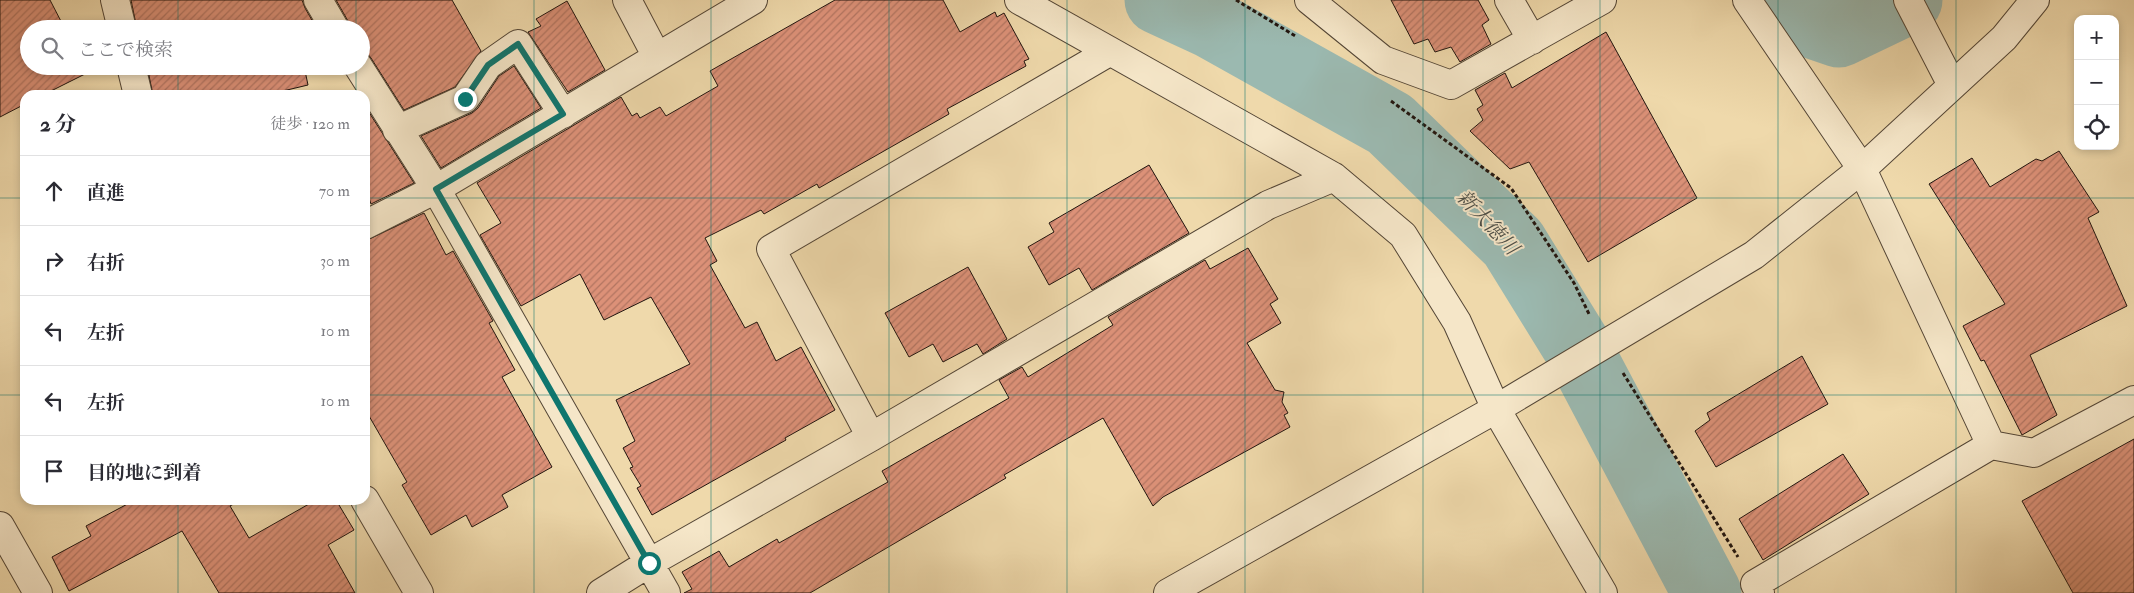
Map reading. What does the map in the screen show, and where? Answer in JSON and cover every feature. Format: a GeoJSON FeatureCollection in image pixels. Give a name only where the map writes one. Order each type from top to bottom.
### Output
{"type":"FeatureCollection","features":[{"type":"Feature","properties":{"kind":"street"},"geometry":{"type":"LineString","coordinates":[[115,0],[120,20]]}},
{"type":"Feature","properties":{"kind":"street"},"geometry":{"type":"LineString","coordinates":[[318,0],[330,20]]}},
{"type":"Feature","properties":{"kind":"street"},"geometry":{"type":"LineString","coordinates":[[627,0],[658,57]]}},
{"type":"Feature","properties":{"kind":"street"},"geometry":{"type":"LineString","coordinates":[[370,222],[436,189],[753,0]]}},
{"type":"Feature","properties":{"kind":"street"},"geometry":{"type":"LineString","coordinates":[[1019,0],[1334,177],[1403,235],[1457,322],[1496,408],[1603,593]]}},
{"type":"Feature","properties":{"kind":"street"},"geometry":{"type":"LineString","coordinates":[[1309,0],[1382,60],[1451,86],[1602,0]]}},
{"type":"Feature","properties":{"kind":"street"},"geometry":{"type":"LineString","coordinates":[[1509,0],[1532,40]]}},
{"type":"Feature","properties":{"kind":"street"},"geometry":{"type":"LineString","coordinates":[[1747,0],[1862,169],[1991,445]]}},
{"type":"Feature","properties":{"kind":"street"},"geometry":{"type":"LineString","coordinates":[[1168,593],[1547,379],[1604,343],[1754,255],[1862,169],[2004,38],[2035,0]]}},
{"type":"Feature","properties":{"kind":"street"},"geometry":{"type":"LineString","coordinates":[[1913,9],[1952,85]]}},
{"type":"Feature","properties":{"kind":"street"},"geometry":{"type":"LineString","coordinates":[[397,130],[465,99],[488,65],[518,44],[563,114]]}},
{"type":"Feature","properties":{"kind":"street"},"geometry":{"type":"LineString","coordinates":[[871,437],[771,249],[1109,52]]}},
{"type":"Feature","properties":{"kind":"street"},"geometry":{"type":"LineString","coordinates":[[133,75],[137,90]]}},
{"type":"Feature","properties":{"kind":"street"},"geometry":{"type":"LineString","coordinates":[[363,75],[436,189],[666,593]]}},
{"type":"Feature","properties":{"kind":"street"},"geometry":{"type":"LineString","coordinates":[[600,593],[1268,205],[1334,177]]}},
{"type":"Feature","properties":{"kind":"street"},"geometry":{"type":"LineString","coordinates":[[1758,589],[1991,445],[2034,453],[2134,400]]}},
{"type":"Feature","properties":{"kind":"street"},"geometry":{"type":"LineString","coordinates":[[368,505],[419,593]]}},
{"type":"Feature","properties":{"kind":"street"},"geometry":{"type":"LineString","coordinates":[[0,526],[38,593]]}},
{"type":"Feature","properties":{"kind":"path"},"geometry":{"type":"LineString","coordinates":[[1236,0],[1302,40]]}},
{"type":"Feature","properties":{"kind":"path"},"geometry":{"type":"LineString","coordinates":[[1390,100],[1511,188],[1574,283],[1604,343],[1659,427],[1758,589]]}},
{"type":"Feature","properties":{"kind":"building"},"geometry":{"type":"Polygon","coordinates":[[[0,0],[50,0],[60,20],[20,20],[20,75],[83,75],[53,90],[20,90],[20,107],[0,117],[0,0]]]}},
{"type":"Feature","properties":{"kind":"building"},"geometry":{"type":"Polygon","coordinates":[[[131,0],[302,0],[312,20],[135,20],[131,0]]]}},
{"type":"Feature","properties":{"kind":"building"},"geometry":{"type":"Polygon","coordinates":[[[336,0],[452,0],[481,51],[455,87],[404,110],[370,57],[370,20],[347,20],[336,0]]]}},
{"type":"Feature","properties":{"kind":"building"},"geometry":{"type":"Polygon","coordinates":[[[835,0],[943,0],[960,32],[995,12],[997,17],[1004,13],[1029,59],[1024,61],[1026,66],[947,109],[949,114],[819,188],[817,184],[764,214],[761,210],[705,238],[717,261],[710,265],[745,328],[757,322],[776,361],[801,347],[835,410],[785,438],[786,440],[652,515],[637,488],[641,486],[630,468],[633,467],[623,448],[635,441],[616,400],[690,364],[651,297],[604,320],[580,274],[521,306],[480,235],[501,223],[477,183],[621,97],[632,116],[637,113],[640,118],[660,107],[666,116],[718,86],[710,71],[835,0]]]}},
{"type":"Feature","properties":{"kind":"building"},"geometry":{"type":"Polygon","coordinates":[[[1391,0],[1478,0],[1489,20],[1482,25],[1491,44],[1460,62],[1451,47],[1435,52],[1428,39],[1414,44],[1391,0]]]}},
{"type":"Feature","properties":{"kind":"building"},"geometry":{"type":"Polygon","coordinates":[[[567,1],[605,70],[568,92],[528,32],[541,26],[536,19],[567,1]]]}},
{"type":"Feature","properties":{"kind":"building"},"geometry":{"type":"Polygon","coordinates":[[[1606,32],[1697,198],[1588,262],[1529,162],[1510,169],[1470,131],[1483,120],[1477,109],[1483,105],[1475,90],[1505,73],[1512,88],[1606,32]]]}},
{"type":"Feature","properties":{"kind":"building"},"geometry":{"type":"Polygon","coordinates":[[[514,66],[541,108],[441,168],[421,136],[472,113],[478,108],[499,76],[514,66]]]}},
{"type":"Feature","properties":{"kind":"building"},"geometry":{"type":"Polygon","coordinates":[[[149,75],[306,75],[308,85],[287,90],[152,90],[149,75]]]}},
{"type":"Feature","properties":{"kind":"building"},"geometry":{"type":"Polygon","coordinates":[[[370,114],[414,183],[371,204],[370,201],[370,114]]]}},
{"type":"Feature","properties":{"kind":"building"},"geometry":{"type":"Polygon","coordinates":[[[2059,151],[2099,212],[2088,218],[2127,306],[2030,355],[2057,415],[2022,435],[1984,360],[1981,361],[1963,326],[2005,304],[1929,184],[1972,158],[1990,187],[2036,159],[2042,161],[2059,151]]]}},
{"type":"Feature","properties":{"kind":"building"},"geometry":{"type":"Polygon","coordinates":[[[1149,165],[1189,233],[1092,290],[1079,268],[1049,285],[1028,247],[1054,232],[1049,223],[1149,165]]]}},
{"type":"Feature","properties":{"kind":"building"},"geometry":{"type":"Polygon","coordinates":[[[424,213],[446,255],[453,251],[493,321],[489,323],[515,370],[502,377],[552,467],[502,495],[508,507],[472,527],[466,515],[431,535],[402,485],[407,482],[370,418],[370,239],[424,213]]]}},
{"type":"Feature","properties":{"kind":"building"},"geometry":{"type":"Polygon","coordinates":[[[1248,248],[1278,299],[1270,304],[1281,323],[1247,343],[1275,390],[1284,392],[1282,402],[1288,413],[1284,415],[1290,427],[1163,497],[1153,506],[1103,418],[1004,475],[1006,478],[810,593],[684,593],[692,589],[682,572],[719,551],[729,567],[777,539],[779,543],[888,482],[882,471],[1009,398],[999,380],[1022,367],[1028,377],[1113,325],[1108,317],[1205,260],[1210,269],[1248,248]]]}},
{"type":"Feature","properties":{"kind":"building"},"geometry":{"type":"Polygon","coordinates":[[[968,267],[1007,339],[983,354],[977,344],[943,362],[933,344],[909,357],[885,313],[968,267]]]}},
{"type":"Feature","properties":{"kind":"building"},"geometry":{"type":"Polygon","coordinates":[[[1802,356],[1828,404],[1716,467],[1695,431],[1710,420],[1707,413],[1802,356]]]}},
{"type":"Feature","properties":{"kind":"building"},"geometry":{"type":"Polygon","coordinates":[[[2134,439],[2134,593],[2073,593],[2022,501],[2134,439]]]}},
{"type":"Feature","properties":{"kind":"building"},"geometry":{"type":"Polygon","coordinates":[[[1843,454],[1869,494],[1763,560],[1739,519],[1843,454]]]}},
{"type":"Feature","properties":{"kind":"building"},"geometry":{"type":"Polygon","coordinates":[[[126,505],[232,505],[230,506],[249,538],[307,505],[339,505],[354,530],[328,545],[355,593],[219,593],[182,531],[69,591],[52,557],[91,536],[86,526],[126,505]]]}},
{"type":"Feature","properties":{"kind":"waterway","name":"新大徳川"},"geometry":{"type":"LineString","coordinates":[[1159,0],[1211,24],[1390,124],[1513,243],[1576,345],[1707,593]]}},
{"type":"Feature","properties":{"kind":"waterway"},"geometry":{"type":"LineString","coordinates":[[1788,0],[1801,20],[1839,33],[1908,0]]}},
{"type":"Feature","properties":{"kind":"route"},"geometry":{"type":"LineString","coordinates":[[465,99],[488,65],[518,44],[563,114],[436,189],[649,563]]}}]}
